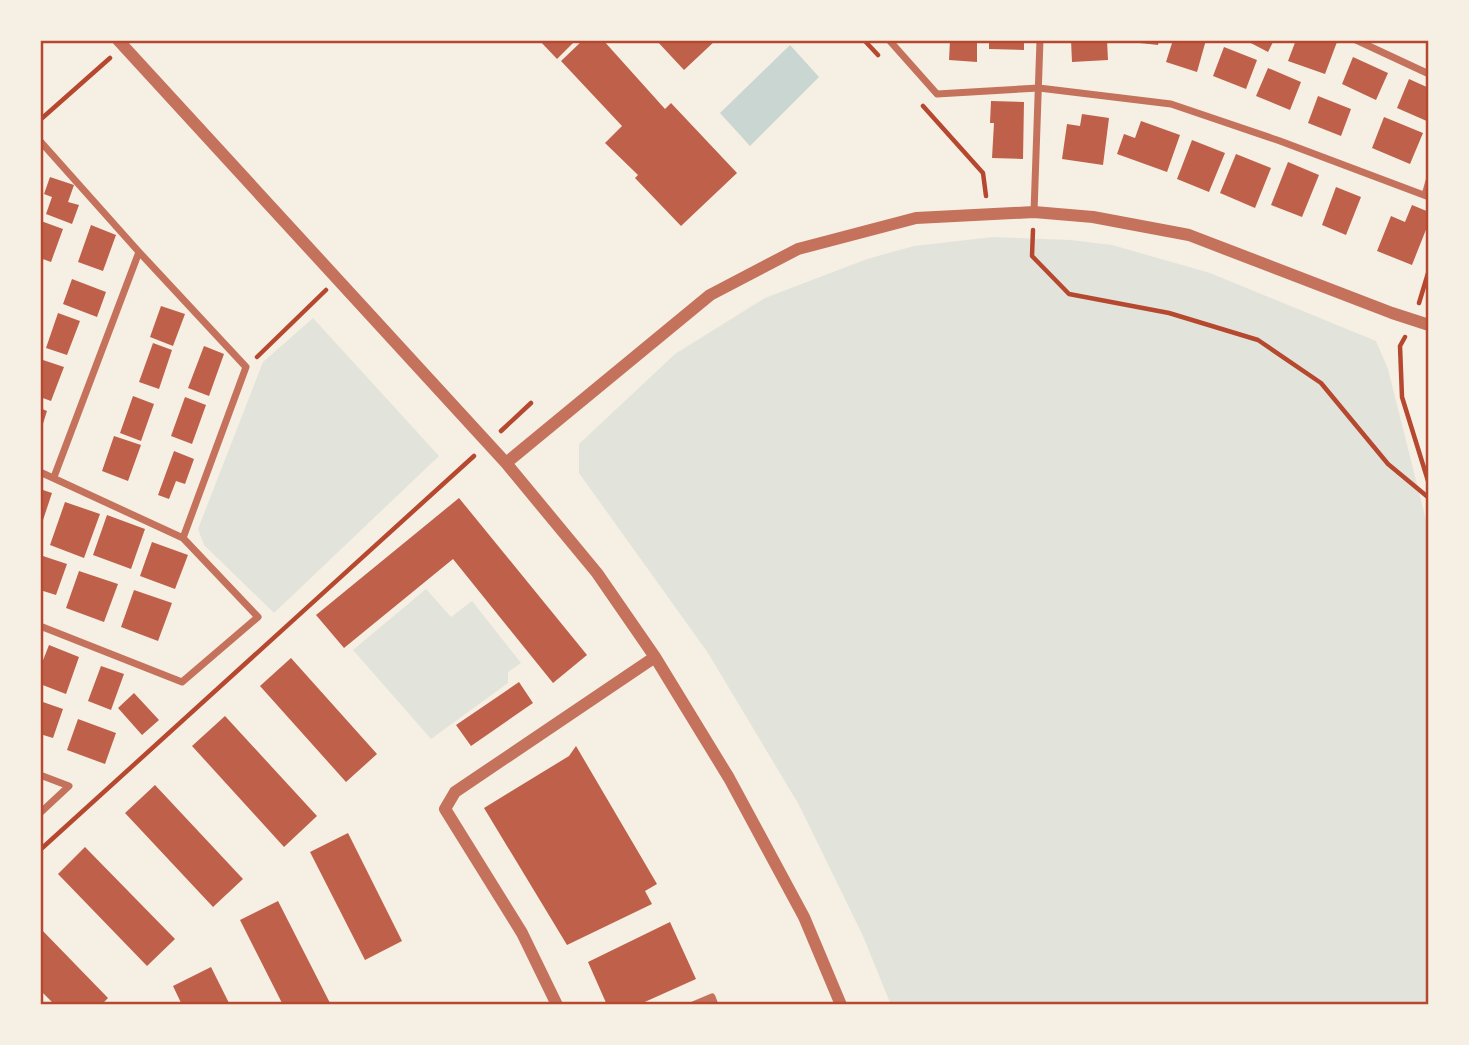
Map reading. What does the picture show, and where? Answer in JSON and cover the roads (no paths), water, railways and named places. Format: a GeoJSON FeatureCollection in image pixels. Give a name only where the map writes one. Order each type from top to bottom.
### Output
{"type":"FeatureCollection","features":[{"type":"Feature","properties":{"kind":"street"},"geometry":{"type":"LineString","coordinates":[[889,40],[937,94],[1039,88],[1171,104],[1427,196],[1429,181]]}},
{"type":"Feature","properties":{"kind":"street"},"geometry":{"type":"LineString","coordinates":[[1034,212],[1040,40]]}},
{"type":"Feature","properties":{"kind":"street"},"geometry":{"type":"LineString","coordinates":[[1356,40],[1429,74]]}},
{"type":"Feature","properties":{"kind":"street"},"geometry":{"type":"LineString","coordinates":[[121,43],[506,463],[597,573],[655,657],[729,778],[804,917],[841,1005]]}},
{"type":"Feature","properties":{"kind":"street"},"geometry":{"type":"LineString","coordinates":[[40,141],[246,367],[183,538]]}},
{"type":"Feature","properties":{"kind":"street"},"geometry":{"type":"LineString","coordinates":[[506,463],[710,295],[798,249],[916,218],[1034,212],[1093,217],[1189,235],[1429,325]]}},
{"type":"Feature","properties":{"kind":"street"},"geometry":{"type":"LineString","coordinates":[[54,477],[139,252]]}},
{"type":"Feature","properties":{"kind":"street"},"geometry":{"type":"LineString","coordinates":[[40,472],[183,538],[258,617],[183,682],[40,626]]}},
{"type":"Feature","properties":{"kind":"street"},"geometry":{"type":"LineString","coordinates":[[557,1005],[522,933],[444,809],[455,793],[655,657]]}},
{"type":"Feature","properties":{"kind":"street"},"geometry":{"type":"LineString","coordinates":[[40,775],[69,786],[40,813]]}},
{"type":"Feature","properties":{"kind":"street"},"geometry":{"type":"LineString","coordinates":[[693,1005],[712,997],[715,1005]]}}]}
